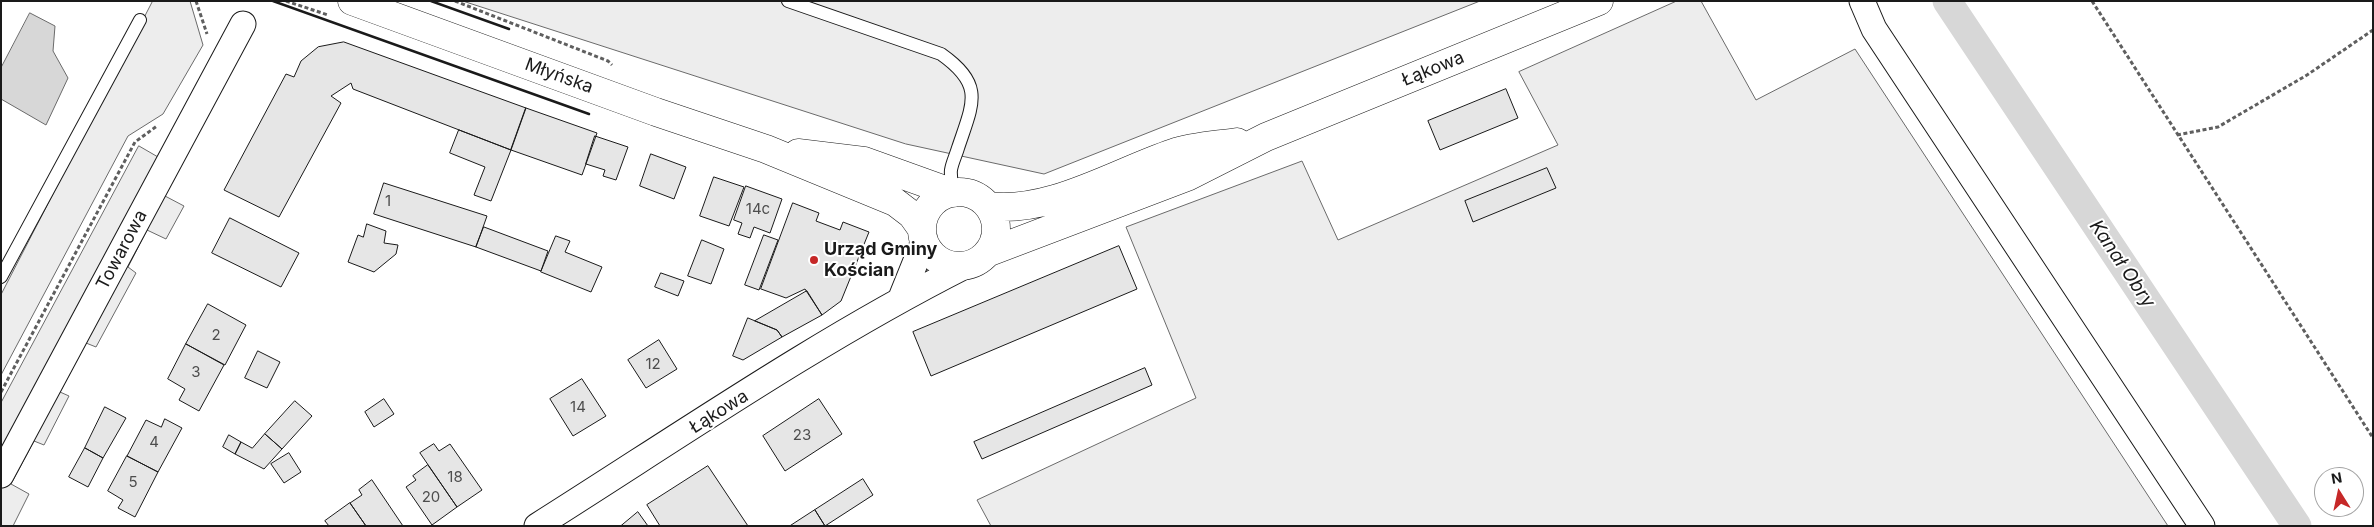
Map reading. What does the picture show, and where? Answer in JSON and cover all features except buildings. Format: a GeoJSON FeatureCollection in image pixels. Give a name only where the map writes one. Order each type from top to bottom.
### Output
{"type":"FeatureCollection","features":[{"type":"Feature","properties":{"kind":"street","name":"Młyńska"},"geometry":{"type":"LineString","coordinates":[[352,1],[656,112],[766,149],[895,202],[912,216],[923,235]]}},
{"type":"Feature","properties":{"kind":"street","name":"Łąkowa"},"geometry":{"type":"LineString","coordinates":[[537,526],[901,298],[976,259],[1187,177],[1266,137],[1599,1]]}},
{"type":"Feature","properties":{"kind":"street"},"geometry":{"type":"LineString","coordinates":[[1862,1],[1874,29],[2202,526]]}},
{"type":"Feature","properties":{"kind":"street","name":"Towarowa"},"geometry":{"type":"LineString","coordinates":[[1,475],[243,24]]}},
{"type":"Feature","properties":{"kind":"street","name":"Łąkowa"},"geometry":{"type":"LineString","coordinates":[[988,206],[1004,208],[1060,197],[1175,152],[1266,137]]}},
{"type":"Feature","properties":{"kind":"street","name":"Młyńska"},"geometry":{"type":"LineString","coordinates":[[766,149],[864,161],[953,193]]}},
{"type":"Feature","properties":{"kind":"street"},"geometry":{"type":"LineString","coordinates":[[901,298],[923,235],[925,216],[931,205],[941,197],[953,193],[966,193],[978,198],[988,206],[994,217],[996,230],[994,242],[976,259],[952,266],[940,261],[930,252],[923,235]]}},
{"type":"Feature","properties":{"kind":"lane"},"geometry":{"type":"LineString","coordinates":[[788,1],[941,54],[958,66],[969,79],[971,97],[970,112],[951,170],[953,193]]}},
{"type":"Feature","properties":{"kind":"lane"},"geometry":{"type":"LineString","coordinates":[[1,278],[140,20]]}},
{"type":"Feature","properties":{"kind":"path"},"geometry":{"type":"LineString","coordinates":[[196,1],[208,39],[212,32]]}},
{"type":"Feature","properties":{"kind":"path"},"geometry":{"type":"LineString","coordinates":[[455,1],[608,61],[615,68]]}},
{"type":"Feature","properties":{"kind":"path"},"geometry":{"type":"LineString","coordinates":[[2092,1],[2177,136],[2373,438]]}},
{"type":"Feature","properties":{"kind":"path"},"geometry":{"type":"LineString","coordinates":[[2177,136],[2218,127],[2307,75],[2373,30]]}},
{"type":"Feature","properties":{"kind":"path"},"geometry":{"type":"LineString","coordinates":[[1,392],[135,142],[162,123]]}},
{"type":"Feature","properties":{"kind":"shaded area"},"geometry":{"type":"Polygon","coordinates":[[[153,1],[190,1],[203,45],[163,114],[128,136],[1,375],[1,295],[153,1]]]}},
{"type":"Feature","properties":{"kind":"shaded area"},"geometry":{"type":"Polygon","coordinates":[[[463,1],[1480,1],[1044,174],[906,144],[463,1]]]}},
{"type":"Feature","properties":{"kind":"shaded area"},"geometry":{"type":"Polygon","coordinates":[[[1677,1],[1701,1],[1756,100],[1855,49],[2168,526],[991,526],[977,500],[1196,398],[1126,227],[1302,161],[1338,240],[1558,145],[1519,72],[1677,1]]]}},
{"type":"Feature","properties":{"kind":"shaded area"},"geometry":{"type":"Polygon","coordinates":[[[30,13],[55,26],[53,51],[68,78],[46,125],[1,99],[1,68],[30,13]]]}},
{"type":"Feature","properties":{"kind":"shaded area"},"geometry":{"type":"Polygon","coordinates":[[[139,146],[158,157],[165,196],[184,206],[166,239],[147,230],[128,267],[136,273],[96,347],[86,343],[60,392],[69,396],[44,445],[34,441],[11,484],[29,494],[13,526],[1,526],[1,403],[139,146]]]}},
{"type":"Feature","properties":{"kind":"waterway","name":"Kanał Obry"},"geometry":{"type":"LineString","coordinates":[[1947,1],[2297,526]]}},
{"type":"Feature","properties":{"kind":"wall"},"geometry":{"type":"LineString","coordinates":[[273,1],[589,114]]}},
{"type":"Feature","properties":{"kind":"wall"},"geometry":{"type":"LineString","coordinates":[[431,1],[509,29]]}},
{"type":"Feature","properties":{"kind":"place","name":"Urząd Gminy Kościan"},"geometry":{"type":"Point","coordinates":[814,260]}}]}
